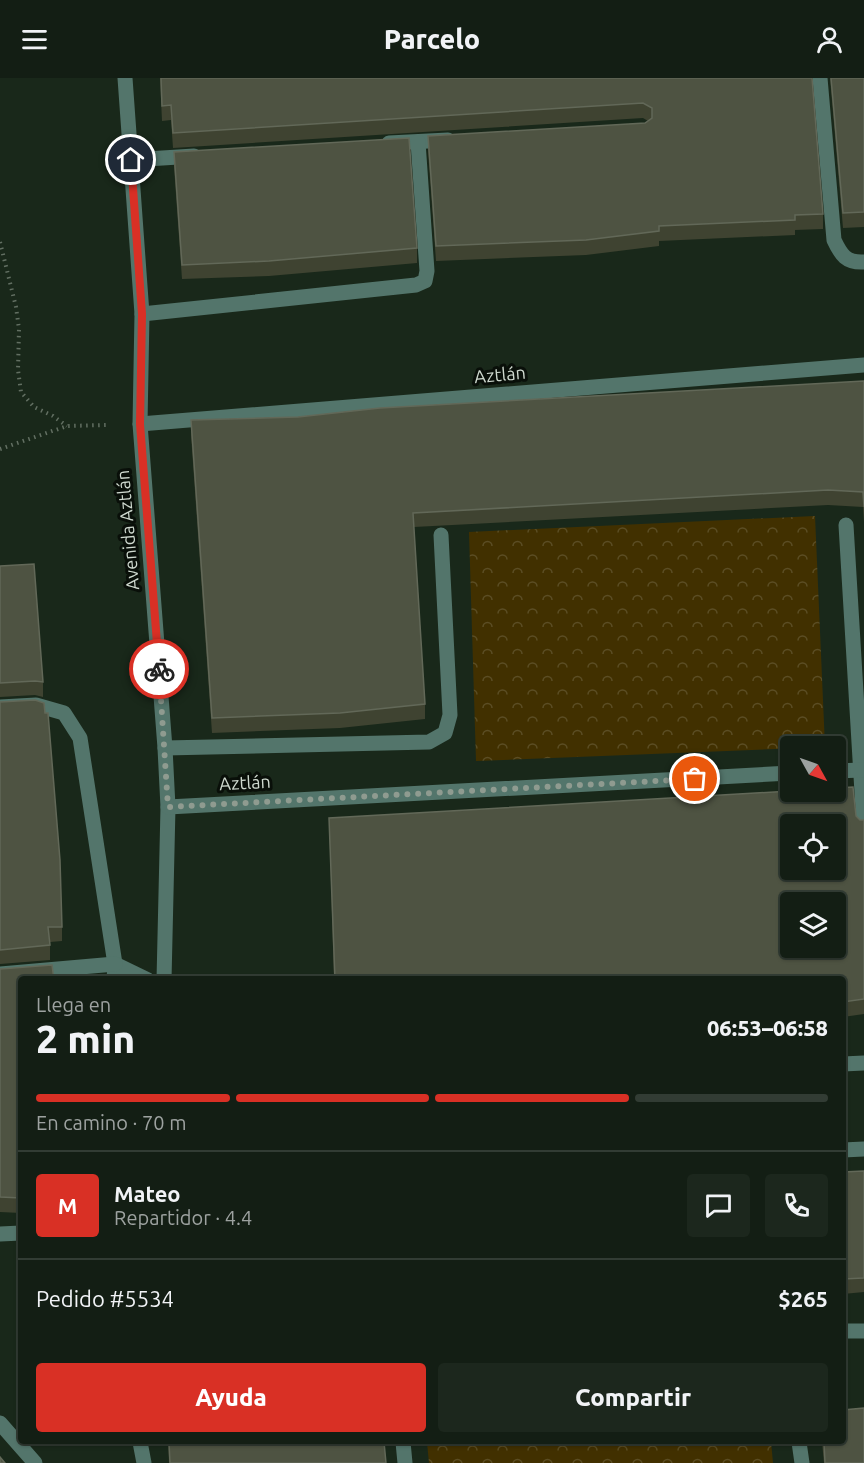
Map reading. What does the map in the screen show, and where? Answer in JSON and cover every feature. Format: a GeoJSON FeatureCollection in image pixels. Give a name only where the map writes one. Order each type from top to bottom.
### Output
{"type":"FeatureCollection","features":[{"type":"Feature","properties":{"kind":"street","name":"Avenida Aztlán"},"geometry":{"type":"LineString","coordinates":[[125,78],[142,314],[140,424],[168,807],[164,976]]}},
{"type":"Feature","properties":{"kind":"street"},"geometry":{"type":"LineString","coordinates":[[820,78],[834,240],[840,254],[854,262],[864,262]]}},
{"type":"Feature","properties":{"kind":"street"},"geometry":{"type":"LineString","coordinates":[[370,145],[465,139]]}},
{"type":"Feature","properties":{"kind":"street"},"geometry":{"type":"LineString","coordinates":[[142,314],[416,285],[425,281],[427,271],[418,142]]}},
{"type":"Feature","properties":{"kind":"street"},"geometry":{"type":"LineString","coordinates":[[131,160],[215,154]]}},
{"type":"Feature","properties":{"kind":"street","name":"Aztlán"},"geometry":{"type":"LineString","coordinates":[[140,424],[864,365]]}},
{"type":"Feature","properties":{"kind":"street"},"geometry":{"type":"LineString","coordinates":[[846,525],[864,826]]}},
{"type":"Feature","properties":{"kind":"street","name":"Aztlán"},"geometry":{"type":"LineString","coordinates":[[165,748],[429,742],[444,733],[450,715],[441,535]]}},
{"type":"Feature","properties":{"kind":"street"},"geometry":{"type":"LineString","coordinates":[[0,707],[36,705],[64,713],[80,738],[115,964],[114,976]]}},
{"type":"Feature","properties":{"kind":"street"},"geometry":{"type":"LineString","coordinates":[[846,771],[861,770]]}},
{"type":"Feature","properties":{"kind":"street","name":"Aztlán"},"geometry":{"type":"LineString","coordinates":[[168,807],[780,775]]}},
{"type":"Feature","properties":{"kind":"street"},"geometry":{"type":"LineString","coordinates":[[0,974],[115,964],[140,976]]}},
{"type":"Feature","properties":{"kind":"street"},"geometry":{"type":"LineString","coordinates":[[846,1064],[864,1063]]}},
{"type":"Feature","properties":{"kind":"street"},"geometry":{"type":"LineString","coordinates":[[846,1150],[864,1149]]}},
{"type":"Feature","properties":{"kind":"street"},"geometry":{"type":"LineString","coordinates":[[0,1234],[18,1233]]}},
{"type":"Feature","properties":{"kind":"street"},"geometry":{"type":"LineString","coordinates":[[846,1330],[864,1331]]}},
{"type":"Feature","properties":{"kind":"street"},"geometry":{"type":"LineString","coordinates":[[0,1422],[18,1443]]}},
{"type":"Feature","properties":{"kind":"street"},"geometry":{"type":"LineString","coordinates":[[19,1444],[35,1463]]}},
{"type":"Feature","properties":{"kind":"street"},"geometry":{"type":"LineString","coordinates":[[140,1444],[144,1463]]}},
{"type":"Feature","properties":{"kind":"street"},"geometry":{"type":"LineString","coordinates":[[403,1444],[405,1463]]}},
{"type":"Feature","properties":{"kind":"street"},"geometry":{"type":"LineString","coordinates":[[799,1444],[802,1463]]}},
{"type":"Feature","properties":{"kind":"path"},"geometry":{"type":"LineString","coordinates":[[0,242],[16,307],[21,392],[34,407],[67,426]]}},
{"type":"Feature","properties":{"kind":"path"},"geometry":{"type":"LineString","coordinates":[[0,448],[67,426],[140,424]]}},
{"type":"Feature","properties":{"kind":"green space"},"geometry":{"type":"Polygon","coordinates":[[[815,516],[825,736],[780,736],[780,749],[476,761],[469,532],[815,516]]]}},
{"type":"Feature","properties":{"kind":"green space"},"geometry":{"type":"Polygon","coordinates":[[[427,1444],[771,1444],[773,1463],[429,1463],[427,1444]]]}},
{"type":"Feature","properties":{"kind":"building"},"geometry":{"type":"Polygon","coordinates":[[[161,78],[812,78],[823,214],[795,215],[795,220],[659,226],[659,231],[586,240],[436,246],[428,136],[645,123],[652,118],[652,108],[643,103],[173,133],[171,105],[162,106],[161,78]]]}},
{"type":"Feature","properties":{"kind":"building"},"geometry":{"type":"Polygon","coordinates":[[[831,78],[864,78],[864,212],[843,213],[831,78]]]}},
{"type":"Feature","properties":{"kind":"building"},"geometry":{"type":"Polygon","coordinates":[[[409,138],[417,248],[269,261],[182,265],[174,152],[409,138]]]}},
{"type":"Feature","properties":{"kind":"building"},"geometry":{"type":"Polygon","coordinates":[[[864,381],[864,507],[863,492],[828,490],[413,513],[425,704],[340,713],[212,718],[191,420],[298,417],[380,408],[864,381]]]}},
{"type":"Feature","properties":{"kind":"building"},"geometry":{"type":"Polygon","coordinates":[[[34,564],[43,682],[0,683],[0,566],[34,564]]]}},
{"type":"Feature","properties":{"kind":"building"},"geometry":{"type":"Polygon","coordinates":[[[35,700],[44,703],[45,713],[48,713],[60,860],[62,927],[48,927],[50,945],[0,950],[0,702],[35,700]]]}},
{"type":"Feature","properties":{"kind":"building"},"geometry":{"type":"Polygon","coordinates":[[[846,787],[853,787],[856,816],[864,820],[864,999],[846,1002],[846,976],[335,976],[329,818],[780,792],[780,802],[846,802],[846,787]]]}},
{"type":"Feature","properties":{"kind":"building"},"geometry":{"type":"Polygon","coordinates":[[[52,965],[53,976],[18,976],[18,1198],[0,1197],[0,969],[52,965]]]}},
{"type":"Feature","properties":{"kind":"building"},"geometry":{"type":"Polygon","coordinates":[[[864,1171],[864,1278],[846,1279],[846,1172],[864,1171]]]}},
{"type":"Feature","properties":{"kind":"building"},"geometry":{"type":"Polygon","coordinates":[[[864,1408],[864,1463],[825,1463],[824,1444],[846,1444],[846,1410],[864,1408]]]}},
{"type":"Feature","properties":{"kind":"building"},"geometry":{"type":"Polygon","coordinates":[[[169,1444],[384,1444],[386,1463],[170,1463],[169,1444]]]}},
{"type":"Feature","properties":{"kind":"way so far"},"geometry":{"type":"LineString","coordinates":[[159,669],[168,807],[695,779]]}},
{"type":"Feature","properties":{"kind":"route"},"geometry":{"type":"LineString","coordinates":[[131,160],[142,314],[140,424],[159,669]]}}]}
